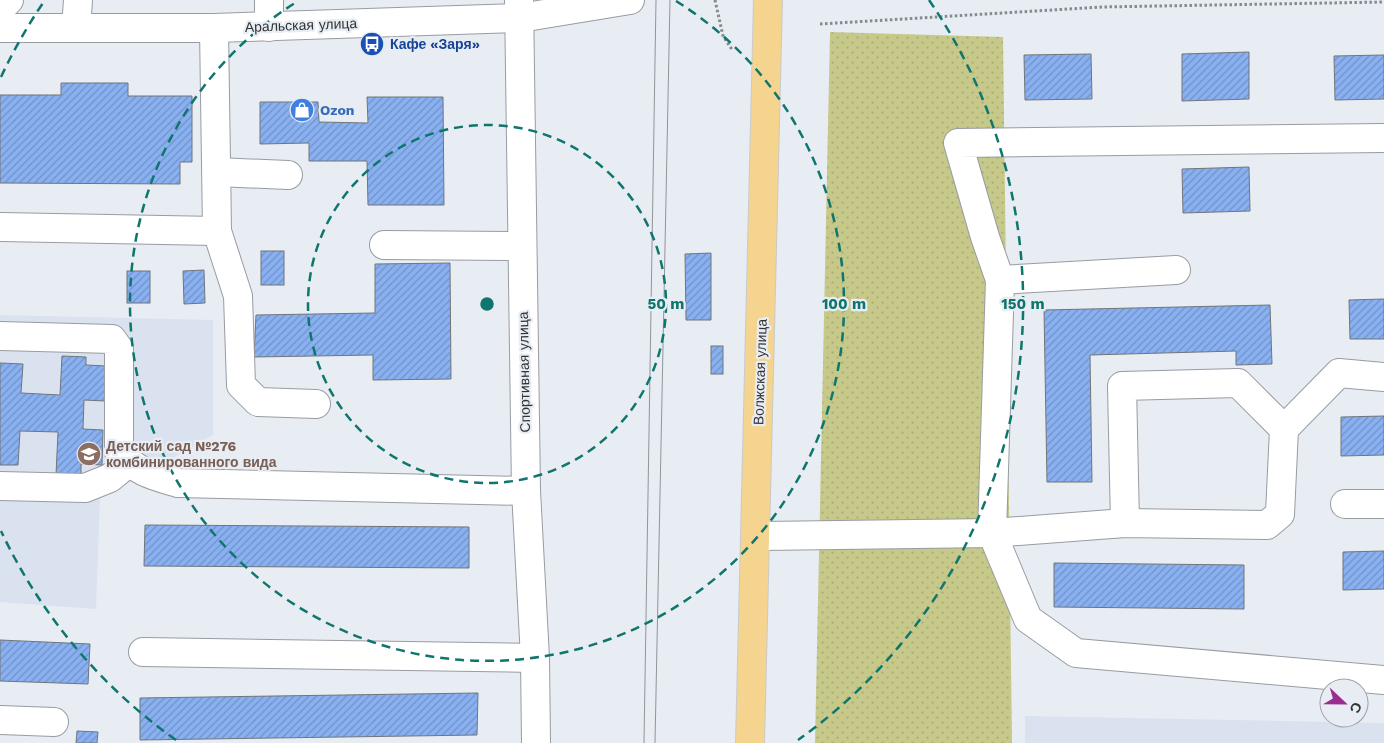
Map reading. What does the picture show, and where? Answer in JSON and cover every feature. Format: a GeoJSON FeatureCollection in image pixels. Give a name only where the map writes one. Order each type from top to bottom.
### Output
{"type":"FeatureCollection","features":[{"type":"Feature","properties":{"kind":"main road","name":"Волжская улица"},"geometry":{"type":"LineString","coordinates":[[750,743],[768,0]]}},
{"type":"Feature","properties":{"kind":"street"},"geometry":{"type":"LineString","coordinates":[[0,9],[9,0]]}},
{"type":"Feature","properties":{"kind":"street"},"geometry":{"type":"LineString","coordinates":[[76,28],[78,0]]}},
{"type":"Feature","properties":{"kind":"street"},"geometry":{"type":"LineString","coordinates":[[269,0],[269,27]]}},
{"type":"Feature","properties":{"kind":"street","name":"Аральская улица"},"geometry":{"type":"LineString","coordinates":[[0,28],[269,27],[630,0]]}},
{"type":"Feature","properties":{"kind":"street","name":"Спортивная улица"},"geometry":{"type":"LineString","coordinates":[[520,9],[526,490],[535,658],[536,743]]}},
{"type":"Feature","properties":{"kind":"street"},"geometry":{"type":"LineString","coordinates":[[214,28],[217,172],[216,231],[238,296],[241,386],[258,402],[316,404]]}},
{"type":"Feature","properties":{"kind":"street"},"geometry":{"type":"LineString","coordinates":[[1384,138],[958,142],[984,237],[1000,280],[992,533],[1028,619],[1076,653],[1384,680]]}},
{"type":"Feature","properties":{"kind":"street"},"geometry":{"type":"LineString","coordinates":[[217,172],[288,175]]}},
{"type":"Feature","properties":{"kind":"street"},"geometry":{"type":"LineString","coordinates":[[0,226],[216,231]]}},
{"type":"Feature","properties":{"kind":"street"},"geometry":{"type":"LineString","coordinates":[[384,245],[522,246]]}},
{"type":"Feature","properties":{"kind":"street"},"geometry":{"type":"LineString","coordinates":[[1000,280],[1176,270]]}},
{"type":"Feature","properties":{"kind":"street"},"geometry":{"type":"LineString","coordinates":[[0,336],[112,339],[119,349],[119,452],[128,463],[144,474],[178,483],[526,490]]}},
{"type":"Feature","properties":{"kind":"street"},"geometry":{"type":"LineString","coordinates":[[756,536],[992,533],[1124,523],[1267,525],[1280,514],[1284,429],[1339,373],[1384,377]]}},
{"type":"Feature","properties":{"kind":"street"},"geometry":{"type":"LineString","coordinates":[[1124,523],[1122,386],[1238,384],[1284,429]]}},
{"type":"Feature","properties":{"kind":"street"},"geometry":{"type":"LineString","coordinates":[[0,486],[85,488],[110,478],[128,463]]}},
{"type":"Feature","properties":{"kind":"street"},"geometry":{"type":"LineString","coordinates":[[1345,504],[1384,504]]}},
{"type":"Feature","properties":{"kind":"street"},"geometry":{"type":"LineString","coordinates":[[143,652],[535,658]]}},
{"type":"Feature","properties":{"kind":"street"},"geometry":{"type":"LineString","coordinates":[[0,720],[54,722]]}},
{"type":"Feature","properties":{"kind":"path"},"geometry":{"type":"LineString","coordinates":[[715,0],[723,36],[733,51]]}},
{"type":"Feature","properties":{"kind":"path"},"geometry":{"type":"LineString","coordinates":[[820,24],[1102,7],[1384,2]]}},
{"type":"Feature","properties":{"kind":"shaded area","name":"Детский сад №276 комбинированного вида"},"geometry":{"type":"Polygon","coordinates":[[[0,315],[213,320],[213,435],[100,499],[96,609],[0,602],[0,315]]]}},
{"type":"Feature","properties":{"kind":"shaded area"},"geometry":{"type":"Polygon","coordinates":[[[1025,716],[1319,722],[1319,728],[1369,728],[1369,723],[1384,723],[1384,743],[1025,743],[1025,716]]]}},
{"type":"Feature","properties":{"kind":"green space"},"geometry":{"type":"Polygon","coordinates":[[[830,32],[1003,37],[1012,743],[815,743],[830,32]]]}},
{"type":"Feature","properties":{"kind":"building"},"geometry":{"type":"Polygon","coordinates":[[[1249,52],[1249,99],[1182,101],[1182,54],[1249,52]]]}},
{"type":"Feature","properties":{"kind":"building"},"geometry":{"type":"Polygon","coordinates":[[[1091,54],[1092,99],[1025,100],[1024,55],[1091,54]]]}},
{"type":"Feature","properties":{"kind":"building"},"geometry":{"type":"Polygon","coordinates":[[[1384,55],[1384,99],[1335,100],[1334,56],[1384,55]]]}},
{"type":"Feature","properties":{"kind":"building"},"geometry":{"type":"Polygon","coordinates":[[[61,83],[128,83],[128,96],[192,96],[192,162],[180,162],[180,184],[0,183],[0,95],[61,95],[61,83]]]}},
{"type":"Feature","properties":{"kind":"building"},"geometry":{"type":"Polygon","coordinates":[[[367,97],[443,97],[444,205],[368,205],[367,161],[309,161],[309,143],[260,144],[260,102],[318,102],[319,122],[368,123],[367,97]]]}},
{"type":"Feature","properties":{"kind":"building"},"geometry":{"type":"Polygon","coordinates":[[[1249,167],[1250,211],[1183,213],[1182,169],[1249,167]]]}},
{"type":"Feature","properties":{"kind":"building"},"geometry":{"type":"Polygon","coordinates":[[[261,251],[284,251],[284,285],[261,285],[261,251]]]}},
{"type":"Feature","properties":{"kind":"building"},"geometry":{"type":"Polygon","coordinates":[[[711,253],[711,320],[686,320],[685,254],[711,253]]]}},
{"type":"Feature","properties":{"kind":"building"},"geometry":{"type":"Polygon","coordinates":[[[450,263],[451,379],[373,380],[373,355],[254,357],[256,315],[375,313],[375,264],[450,263]]]}},
{"type":"Feature","properties":{"kind":"building"},"geometry":{"type":"Polygon","coordinates":[[[204,270],[205,303],[184,304],[183,271],[204,270]]]}},
{"type":"Feature","properties":{"kind":"building"},"geometry":{"type":"Polygon","coordinates":[[[127,271],[150,271],[150,303],[127,303],[127,271]]]}},
{"type":"Feature","properties":{"kind":"building"},"geometry":{"type":"Polygon","coordinates":[[[1384,299],[1384,339],[1350,339],[1349,300],[1384,299]]]}},
{"type":"Feature","properties":{"kind":"building"},"geometry":{"type":"Polygon","coordinates":[[[1270,305],[1272,364],[1236,365],[1236,351],[1090,355],[1092,482],[1047,482],[1044,310],[1270,305]]]}},
{"type":"Feature","properties":{"kind":"building"},"geometry":{"type":"Polygon","coordinates":[[[711,346],[723,346],[723,374],[711,374],[711,346]]]}},
{"type":"Feature","properties":{"kind":"building"},"geometry":{"type":"Polygon","coordinates":[[[62,356],[86,357],[86,365],[106,366],[105,401],[84,400],[83,429],[103,430],[102,465],[81,464],[81,476],[56,475],[58,432],[20,431],[18,465],[0,465],[0,363],[23,364],[21,393],[60,395],[62,356]]]}},
{"type":"Feature","properties":{"kind":"building"},"geometry":{"type":"Polygon","coordinates":[[[1384,416],[1384,455],[1341,456],[1341,417],[1384,416]]]}},
{"type":"Feature","properties":{"kind":"building"},"geometry":{"type":"Polygon","coordinates":[[[145,525],[469,527],[469,568],[144,566],[145,525]]]}},
{"type":"Feature","properties":{"kind":"building"},"geometry":{"type":"Polygon","coordinates":[[[1384,551],[1384,589],[1343,590],[1343,552],[1384,551]]]}},
{"type":"Feature","properties":{"kind":"building"},"geometry":{"type":"Polygon","coordinates":[[[1054,563],[1244,565],[1244,609],[1054,607],[1054,563]]]}},
{"type":"Feature","properties":{"kind":"building"},"geometry":{"type":"Polygon","coordinates":[[[0,640],[90,644],[88,684],[0,681],[0,640]]]}},
{"type":"Feature","properties":{"kind":"building"},"geometry":{"type":"Polygon","coordinates":[[[478,693],[477,735],[140,740],[140,698],[478,693]]]}},
{"type":"Feature","properties":{"kind":"building"},"geometry":{"type":"Polygon","coordinates":[[[77,731],[98,732],[97,743],[76,743],[77,731]]]}},
{"type":"Feature","properties":{"kind":"tram line"},"geometry":{"type":"LineString","coordinates":[[644,743],[656,0]]}},
{"type":"Feature","properties":{"kind":"tram line"},"geometry":{"type":"LineString","coordinates":[[655,743],[670,0]]}},
{"type":"Feature","properties":{"kind":"place","name":"Кафе «Заря»"},"geometry":{"type":"Point","coordinates":[372,44]}},
{"type":"Feature","properties":{"kind":"place","name":"Ozon"},"geometry":{"type":"Point","coordinates":[302,110]}},
{"type":"Feature","properties":{"kind":"place","name":"Детский сад №276 комбинированного вида"},"geometry":{"type":"Point","coordinates":[89,454]}}]}
